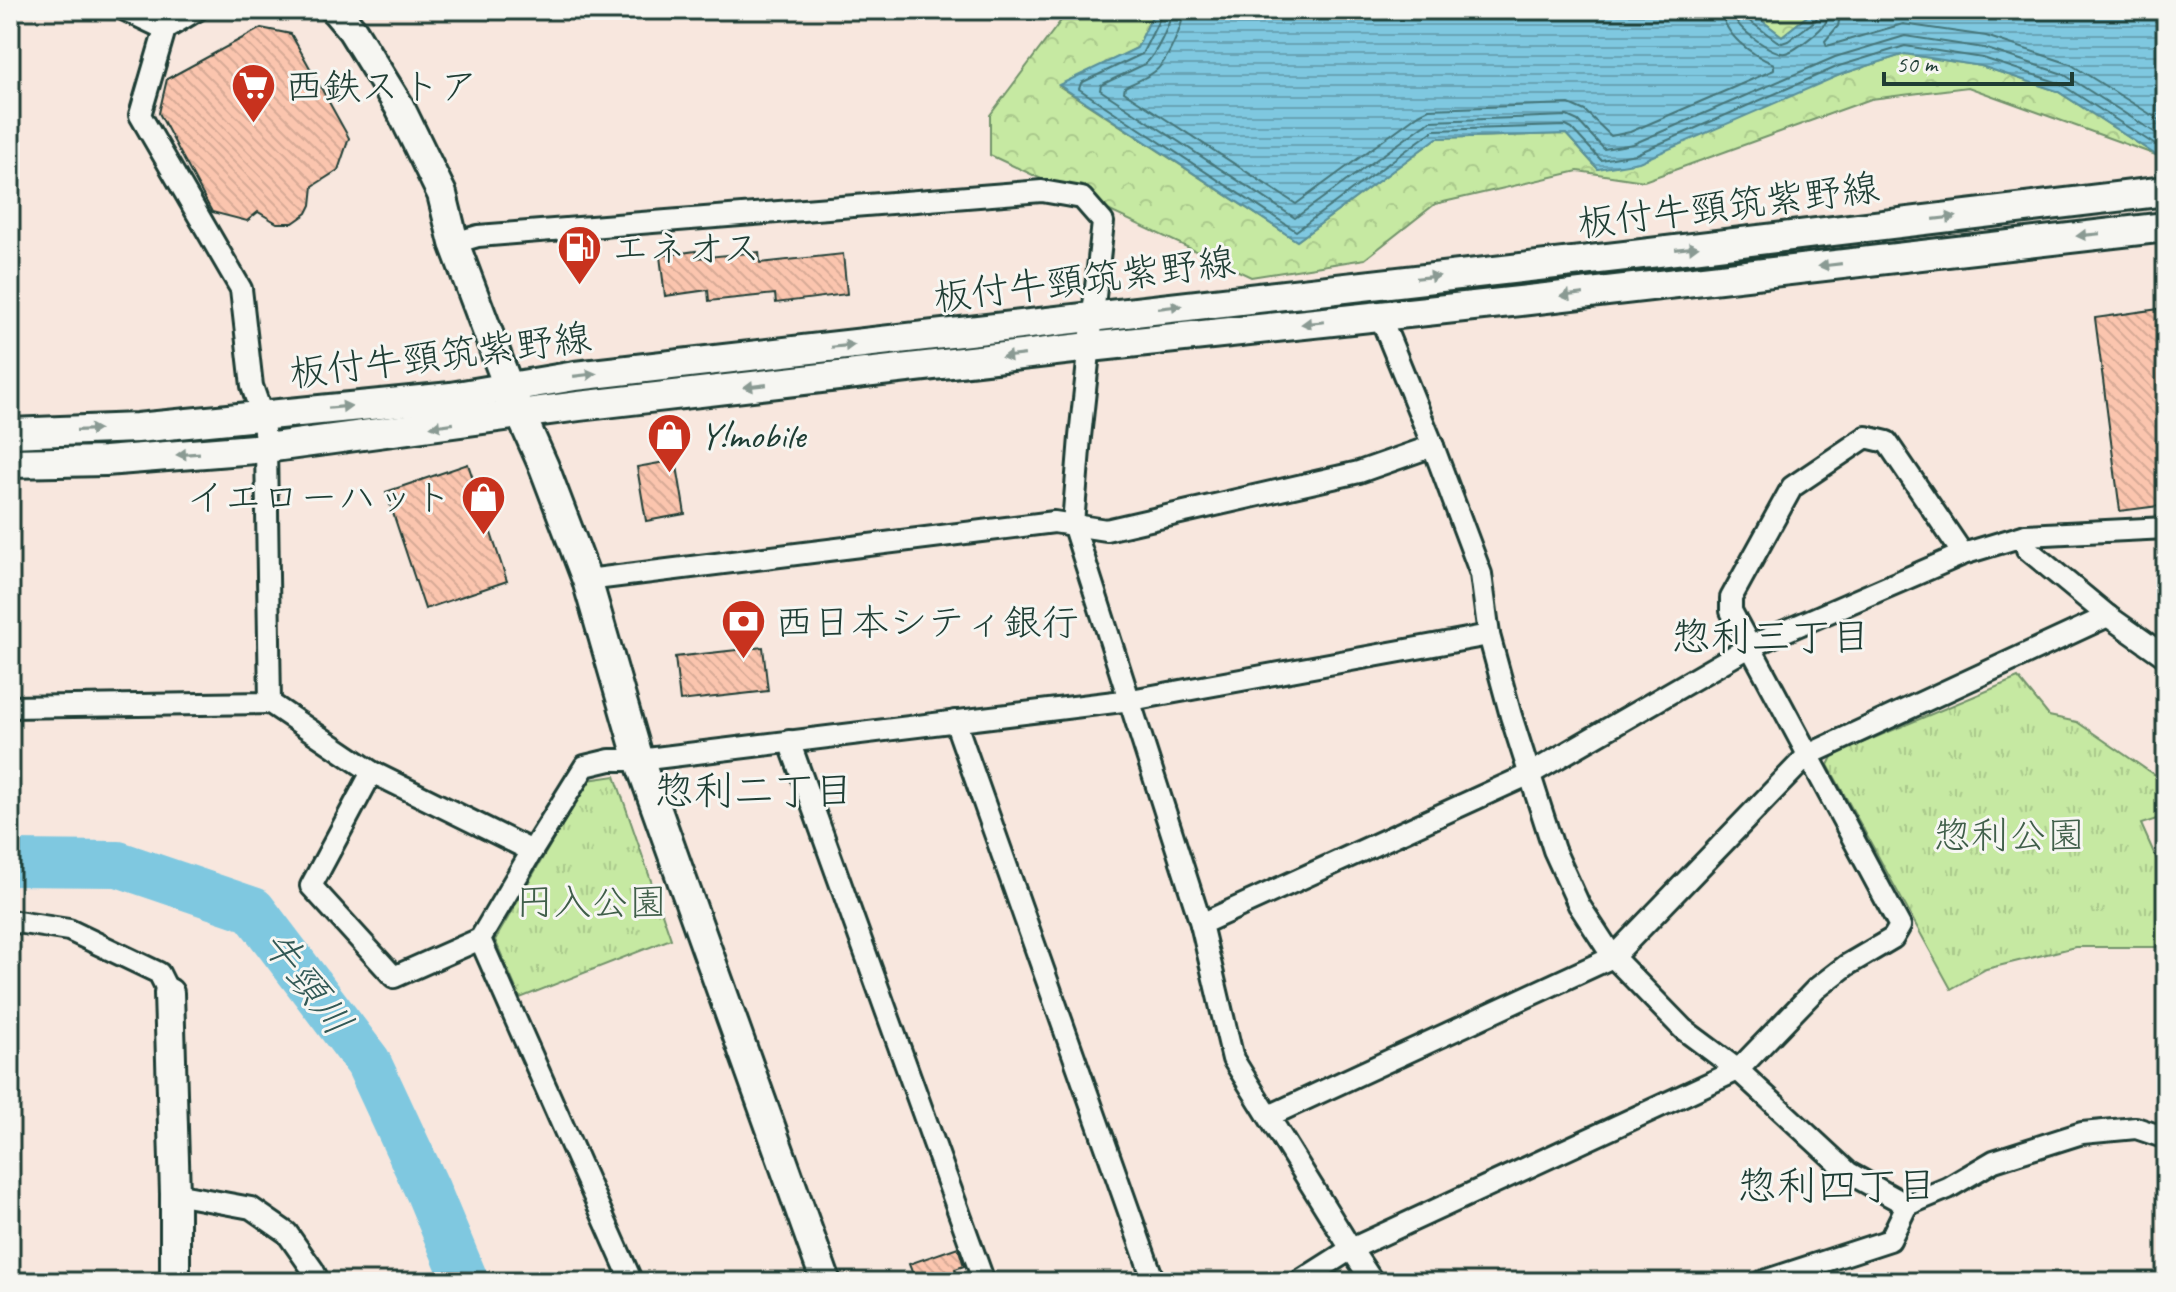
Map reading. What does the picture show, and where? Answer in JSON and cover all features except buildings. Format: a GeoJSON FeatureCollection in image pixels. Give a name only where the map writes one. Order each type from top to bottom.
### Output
{"type":"FeatureCollection","features":[{"type":"Feature","properties":{"kind":"main road"},"geometry":{"type":"LineString","coordinates":[[335,10],[352,30],[399,106],[442,194],[454,243],[587,580],[639,760],[826,1282]]}},
{"type":"Feature","properties":{"kind":"main road","name":"板付牛頸筑紫野線"},"geometry":{"type":"LineString","coordinates":[[10,433],[137,428],[451,397],[575,376],[2166,191]]}},
{"type":"Feature","properties":{"kind":"main road","name":"板付牛頸筑紫野線"},"geometry":{"type":"LineString","coordinates":[[10,463],[105,461],[266,448],[519,413],[2166,227]]}},
{"type":"Feature","properties":{"kind":"main road"},"geometry":{"type":"LineString","coordinates":[[169,993],[175,1282]]}},
{"type":"Feature","properties":{"kind":"street"},"geometry":{"type":"LineString","coordinates":[[125,10],[165,29]]}},
{"type":"Feature","properties":{"kind":"street"},"geometry":{"type":"LineString","coordinates":[[197,10],[165,29],[140,115],[241,289],[252,386],[262,415],[266,448],[270,703]]}},
{"type":"Feature","properties":{"kind":"street"},"geometry":{"type":"LineString","coordinates":[[454,243],[478,236],[1042,191],[1082,198],[1103,222],[1073,524],[1201,924],[1233,1059],[1373,1282]]}},
{"type":"Feature","properties":{"kind":"street"},"geometry":{"type":"LineString","coordinates":[[1380,316],[1481,574],[1489,635],[1530,774],[1554,850],[1579,905],[1613,957],[1683,1029],[1738,1070],[1849,1173],[1907,1205]]}},
{"type":"Feature","properties":{"kind":"street"},"geometry":{"type":"LineString","coordinates":[[1299,1282],[1351,1249],[1738,1070],[1816,989],[1847,965],[1893,938],[1900,926],[1731,611],[1731,598],[1792,487],[1866,437],[1887,442],[1963,554]]}},
{"type":"Feature","properties":{"kind":"street"},"geometry":{"type":"LineString","coordinates":[[587,580],[1054,522],[1106,530],[1359,472],[1433,446]]}},
{"type":"Feature","properties":{"kind":"street"},"geometry":{"type":"LineString","coordinates":[[1201,924],[1530,774],[1751,646],[1963,554],[2026,535],[2166,528]]}},
{"type":"Feature","properties":{"kind":"street"},"geometry":{"type":"LineString","coordinates":[[2026,535],[2027,549],[2108,616],[2166,657]]}},
{"type":"Feature","properties":{"kind":"street"},"geometry":{"type":"LineString","coordinates":[[1269,1116],[1613,957],[1808,755],[2108,616]]}},
{"type":"Feature","properties":{"kind":"street"},"geometry":{"type":"LineString","coordinates":[[372,772],[311,886],[394,977],[480,939],[585,766],[610,760],[639,760],[1131,700],[1489,635]]}},
{"type":"Feature","properties":{"kind":"street"},"geometry":{"type":"LineString","coordinates":[[10,707],[270,703],[372,772],[532,851]]}},
{"type":"Feature","properties":{"kind":"street"},"geometry":{"type":"LineString","coordinates":[[955,721],[1154,1282]]}},
{"type":"Feature","properties":{"kind":"street"},"geometry":{"type":"LineString","coordinates":[[789,741],[984,1282]]}},
{"type":"Feature","properties":{"kind":"street"},"geometry":{"type":"LineString","coordinates":[[10,921],[69,930],[159,973],[169,993]]}},
{"type":"Feature","properties":{"kind":"street"},"geometry":{"type":"LineString","coordinates":[[480,939],[632,1282]]}},
{"type":"Feature","properties":{"kind":"street"},"geometry":{"type":"LineString","coordinates":[[1761,1282],[1790,1278],[1890,1240],[1907,1205],[1948,1188],[1994,1161],[2082,1133],[2136,1128],[2166,1138]]}},
{"type":"Feature","properties":{"kind":"street"},"geometry":{"type":"LineString","coordinates":[[175,1194],[251,1208],[287,1233],[319,1282]]}},
{"type":"Feature","properties":{"kind":"green space"},"geometry":{"type":"Polygon","coordinates":[[[1069,10],[1155,10],[1137,48],[1059,86],[1297,241],[1437,138],[1566,134],[1598,169],[1842,74],[1905,54],[1981,66],[2057,91],[2156,155],[1968,87],[1871,99],[1644,181],[1578,171],[1435,204],[1365,259],[1251,277],[990,155],[990,115],[1069,10]]]}},
{"type":"Feature","properties":{"kind":"green space"},"geometry":{"type":"Polygon","coordinates":[[[1748,10],[1815,10],[1782,36],[1748,10]]]}},
{"type":"Feature","properties":{"kind":"green space","name":"惣利公園"},"geometry":{"type":"Polygon","coordinates":[[[2018,678],[2049,716],[2077,722],[2166,783],[2166,816],[2141,824],[2166,880],[2166,947],[2075,947],[1986,969],[1951,989],[1828,765],[1833,755],[2018,678]]]}},
{"type":"Feature","properties":{"kind":"green space","name":"円入公園"},"geometry":{"type":"Polygon","coordinates":[[[615,776],[671,939],[520,998],[495,940],[588,780],[615,776]]]}},
{"type":"Feature","properties":{"kind":"water"},"geometry":{"type":"Polygon","coordinates":[[[1155,10],[1748,10],[1782,36],[1815,10],[2166,10],[2166,154],[2156,155],[2057,91],[1981,66],[1905,54],[1842,74],[1639,162],[1598,169],[1566,134],[1437,138],[1297,241],[1059,85],[1137,48],[1155,10]]]}},
{"type":"Feature","properties":{"kind":"waterway","name":"牛頸川"},"geometry":{"type":"LineString","coordinates":[[10,863],[118,864],[253,910],[368,1062],[466,1282]]}},
{"type":"Feature","properties":{"kind":"place","name":"西鉄ストア"},"geometry":{"type":"Point","coordinates":[254,125]}},
{"type":"Feature","properties":{"kind":"place","name":"エネオス"},"geometry":{"type":"Point","coordinates":[580,287]}},
{"type":"Feature","properties":{"kind":"place","name":"Y!mobile"},"geometry":{"type":"Point","coordinates":[669,474]}},
{"type":"Feature","properties":{"kind":"place","name":"イエローハット"},"geometry":{"type":"Point","coordinates":[483,536]}},
{"type":"Feature","properties":{"kind":"place","name":"西日本シティ銀行"},"geometry":{"type":"Point","coordinates":[744,661]}},
{"type":"Feature","properties":{"kind":"district","name":"惣利三丁目"},"geometry":{"type":"Point","coordinates":[1771,636]}},
{"type":"Feature","properties":{"kind":"district","name":"惣利二丁目"},"geometry":{"type":"Point","coordinates":[754,790]}},
{"type":"Feature","properties":{"kind":"district","name":"惣利四丁目"},"geometry":{"type":"Point","coordinates":[1837,1185]}}]}
